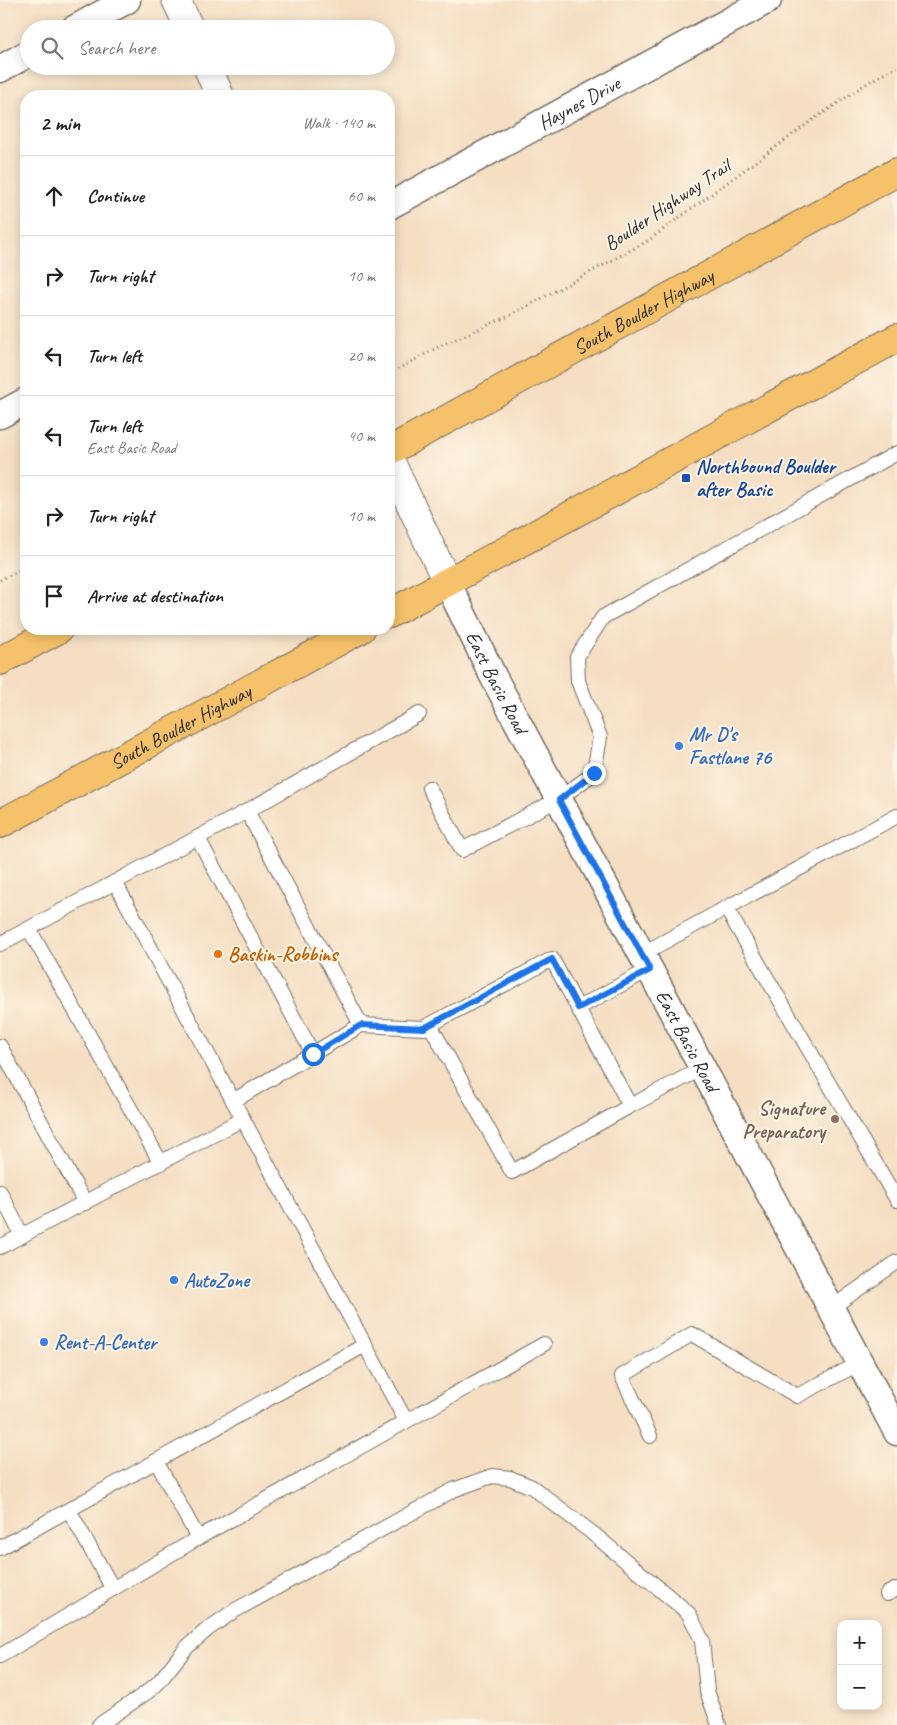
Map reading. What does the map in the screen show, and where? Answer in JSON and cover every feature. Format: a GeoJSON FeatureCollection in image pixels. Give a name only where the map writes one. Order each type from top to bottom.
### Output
{"type":"FeatureCollection","features":[{"type":"Feature","properties":{"kind":"main road","name":"South Boulder Highway"},"geometry":{"type":"LineString","coordinates":[[395,448],[897,172]]}},
{"type":"Feature","properties":{"kind":"main road"},"geometry":{"type":"LineString","coordinates":[[395,611],[897,338]]}},
{"type":"Feature","properties":{"kind":"main road"},"geometry":{"type":"LineString","coordinates":[[0,661],[48,635]]}},
{"type":"Feature","properties":{"kind":"main road","name":"South Boulder Highway"},"geometry":{"type":"LineString","coordinates":[[0,824],[351,635]]}},
{"type":"Feature","properties":{"kind":"street"},"geometry":{"type":"LineString","coordinates":[[91,20],[128,0]]}},
{"type":"Feature","properties":{"kind":"street"},"geometry":{"type":"LineString","coordinates":[[176,0],[186,20]]}},
{"type":"Feature","properties":{"kind":"street","name":"Haynes Drive"},"geometry":{"type":"LineString","coordinates":[[395,203],[768,0]]}},
{"type":"Feature","properties":{"kind":"street"},"geometry":{"type":"LineString","coordinates":[[0,69],[20,58]]}},
{"type":"Feature","properties":{"kind":"street"},"geometry":{"type":"LineString","coordinates":[[211,75],[217,90]]}},
{"type":"Feature","properties":{"kind":"street"},"geometry":{"type":"LineString","coordinates":[[0,415],[20,404]]}},
{"type":"Feature","properties":{"kind":"street","name":"East Basic Road"},"geometry":{"type":"LineString","coordinates":[[395,471],[494,678],[897,1432]]}},
{"type":"Feature","properties":{"kind":"lane"},"geometry":{"type":"LineString","coordinates":[[429,788],[462,850],[559,800],[594,773],[600,737],[578,681],[577,657],[603,617],[897,453]]}},
{"type":"Feature","properties":{"kind":"lane"},"geometry":{"type":"LineString","coordinates":[[0,944],[198,838],[420,714]]}},
{"type":"Feature","properties":{"kind":"lane"},"geometry":{"type":"LineString","coordinates":[[247,811],[361,1025]]}},
{"type":"Feature","properties":{"kind":"lane"},"geometry":{"type":"LineString","coordinates":[[578,1008],[726,908],[897,816]]}},
{"type":"Feature","properties":{"kind":"lane"},"geometry":{"type":"LineString","coordinates":[[198,838],[313,1054]]}},
{"type":"Feature","properties":{"kind":"lane"},"geometry":{"type":"LineString","coordinates":[[115,882],[406,1421]]}},
{"type":"Feature","properties":{"kind":"lane"},"geometry":{"type":"LineString","coordinates":[[726,908],[897,1200]]}},
{"type":"Feature","properties":{"kind":"lane"},"geometry":{"type":"LineString","coordinates":[[29,929],[161,1163]]}},
{"type":"Feature","properties":{"kind":"lane"},"geometry":{"type":"LineString","coordinates":[[233,1101],[361,1025],[424,1028],[552,959],[630,1106]]}},
{"type":"Feature","properties":{"kind":"lane"},"geometry":{"type":"LineString","coordinates":[[430,1025],[512,1172],[630,1106],[703,1068]]}},
{"type":"Feature","properties":{"kind":"lane"},"geometry":{"type":"LineString","coordinates":[[0,1046],[85,1202]]}},
{"type":"Feature","properties":{"kind":"lane"},"geometry":{"type":"LineString","coordinates":[[0,1247],[243,1119]]}},
{"type":"Feature","properties":{"kind":"lane"},"geometry":{"type":"LineString","coordinates":[[0,1192],[22,1236]]}},
{"type":"Feature","properties":{"kind":"lane"},"geometry":{"type":"LineString","coordinates":[[831,1308],[897,1262]]}},
{"type":"Feature","properties":{"kind":"lane"},"geometry":{"type":"LineString","coordinates":[[650,1436],[622,1376],[692,1334],[797,1396],[860,1363]]}},
{"type":"Feature","properties":{"kind":"lane"},"geometry":{"type":"LineString","coordinates":[[0,1656],[198,1538],[544,1344]]}},
{"type":"Feature","properties":{"kind":"lane"},"geometry":{"type":"LineString","coordinates":[[0,1548],[365,1345]]}},
{"type":"Feature","properties":{"kind":"lane"},"geometry":{"type":"LineString","coordinates":[[156,1461],[198,1538]]}},
{"type":"Feature","properties":{"kind":"lane"},"geometry":{"type":"LineString","coordinates":[[100,1725],[158,1683],[186,1648],[208,1628],[234,1611],[453,1490],[492,1476],[510,1478],[532,1487],[591,1532],[689,1614],[702,1640],[706,1691],[719,1725]]}},
{"type":"Feature","properties":{"kind":"lane"},"geometry":{"type":"LineString","coordinates":[[69,1510],[113,1589]]}},
{"type":"Feature","properties":{"kind":"path","name":"Boulder Highway Trail"},"geometry":{"type":"LineString","coordinates":[[395,371],[442,345],[509,316],[646,242],[814,119],[872,80],[897,67]]}},
{"type":"Feature","properties":{"kind":"path"},"geometry":{"type":"LineString","coordinates":[[0,580],[20,570]]}},
{"type":"Feature","properties":{"kind":"place","name":"Northbound Boulder after Basic"},"geometry":{"type":"Point","coordinates":[686,478]}},
{"type":"Feature","properties":{"kind":"place","name":"Mr D's Fastlane 76"},"geometry":{"type":"Point","coordinates":[679,746]}},
{"type":"Feature","properties":{"kind":"place","name":"Baskin-Robbins"},"geometry":{"type":"Point","coordinates":[218,954]}},
{"type":"Feature","properties":{"kind":"place","name":"Signature Preparatory"},"geometry":{"type":"Point","coordinates":[835,1119]}},
{"type":"Feature","properties":{"kind":"place","name":"AutoZone"},"geometry":{"type":"Point","coordinates":[174,1280]}},
{"type":"Feature","properties":{"kind":"place","name":"Rent-A-Center"},"geometry":{"type":"Point","coordinates":[44,1342]}},
{"type":"Feature","properties":{"kind":"route"},"geometry":{"type":"LineString","coordinates":[[313,1054],[361,1025],[424,1028],[552,959],[578,1008],[650,970],[559,800],[594,773]]}}]}
